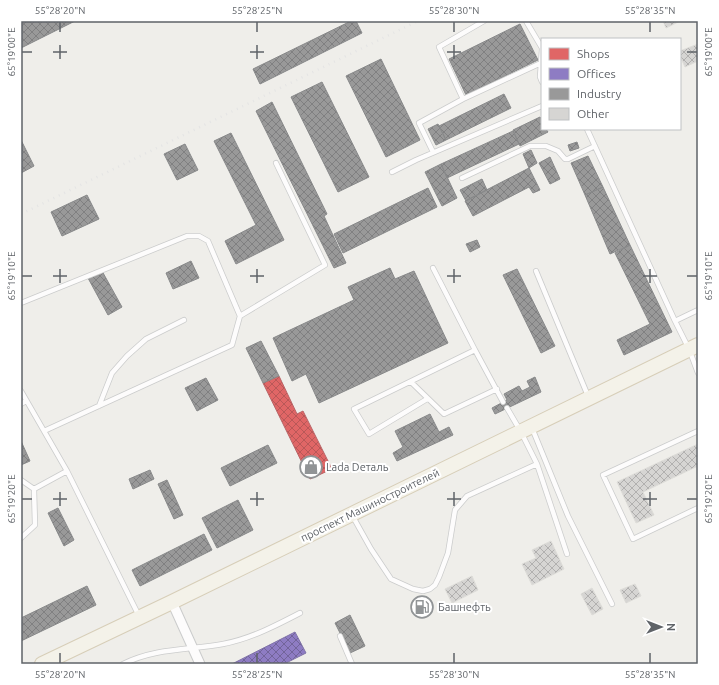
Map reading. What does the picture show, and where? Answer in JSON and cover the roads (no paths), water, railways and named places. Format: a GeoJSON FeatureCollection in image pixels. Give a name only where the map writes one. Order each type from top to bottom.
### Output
{"type":"FeatureCollection","features":[{"type":"Feature","properties":{"kind":"main road","name":"проспект Машиностроителей"},"geometry":{"type":"LineString","coordinates":[[42,664],[694,347]]}},
{"type":"Feature","properties":{"kind":"street"},"geometry":{"type":"LineString","coordinates":[[172,602],[200,664]]}},
{"type":"Feature","properties":{"kind":"lane"},"geometry":{"type":"LineString","coordinates":[[463,99],[439,47],[484,21]]}},
{"type":"Feature","properties":{"kind":"lane"},"geometry":{"type":"LineString","coordinates":[[526,21],[541,47]]}},
{"type":"Feature","properties":{"kind":"lane"},"geometry":{"type":"LineString","coordinates":[[434,152],[419,123],[463,99],[541,63],[541,80]]}},
{"type":"Feature","properties":{"kind":"lane"},"geometry":{"type":"LineString","coordinates":[[392,172],[434,152],[541,106]]}},
{"type":"Feature","properties":{"kind":"lane"},"geometry":{"type":"LineString","coordinates":[[587,130],[675,321],[694,347],[698,373]]}},
{"type":"Feature","properties":{"kind":"lane"},"geometry":{"type":"LineString","coordinates":[[462,178],[530,146],[546,146],[558,151],[565,159],[568,159],[595,146]]}},
{"type":"Feature","properties":{"kind":"lane"},"geometry":{"type":"LineString","coordinates":[[240,316],[325,266],[276,163]]}},
{"type":"Feature","properties":{"kind":"lane"},"geometry":{"type":"LineString","coordinates":[[21,303],[187,236],[199,236],[208,241],[240,316],[232,345],[44,431]]}},
{"type":"Feature","properties":{"kind":"lane"},"geometry":{"type":"LineString","coordinates":[[433,268],[475,350],[504,402]]}},
{"type":"Feature","properties":{"kind":"lane"},"geometry":{"type":"LineString","coordinates":[[536,271],[589,397]]}},
{"type":"Feature","properties":{"kind":"lane"},"geometry":{"type":"LineString","coordinates":[[675,321],[698,310]]}},
{"type":"Feature","properties":{"kind":"lane"},"geometry":{"type":"LineString","coordinates":[[99,406],[112,373],[127,356],[146,339],[184,320]]}},
{"type":"Feature","properties":{"kind":"lane"},"geometry":{"type":"LineString","coordinates":[[427,399],[369,434],[354,409],[475,350]]}},
{"type":"Feature","properties":{"kind":"lane"},"geometry":{"type":"LineString","coordinates":[[411,382],[444,414],[497,389]]}},
{"type":"Feature","properties":{"kind":"lane"},"geometry":{"type":"LineString","coordinates":[[21,391],[67,471],[140,617]]}},
{"type":"Feature","properties":{"kind":"lane"},"geometry":{"type":"LineString","coordinates":[[21,404],[26,401]]}},
{"type":"Feature","properties":{"kind":"lane"},"geometry":{"type":"LineString","coordinates":[[507,408],[526,429],[612,604]]}},
{"type":"Feature","properties":{"kind":"lane"},"geometry":{"type":"LineString","coordinates":[[526,429],[567,554]]}},
{"type":"Feature","properties":{"kind":"lane"},"geometry":{"type":"LineString","coordinates":[[698,431],[603,475],[633,539],[698,508]]}},
{"type":"Feature","properties":{"kind":"lane"},"geometry":{"type":"LineString","coordinates":[[351,514],[390,579],[413,589],[423,591],[430,589],[435,585],[439,577],[448,553],[455,510],[468,496],[537,464]]}},
{"type":"Feature","properties":{"kind":"lane"},"geometry":{"type":"LineString","coordinates":[[34,488],[67,471]]}},
{"type":"Feature","properties":{"kind":"lane"},"geometry":{"type":"LineString","coordinates":[[21,480],[34,488]]}},
{"type":"Feature","properties":{"kind":"lane"},"geometry":{"type":"LineString","coordinates":[[21,538],[35,525],[34,488]]}},
{"type":"Feature","properties":{"kind":"lane"},"geometry":{"type":"LineString","coordinates":[[123,664],[131,660],[162,651],[224,644],[268,630],[300,613]]}},
{"type":"Feature","properties":{"kind":"lane"},"geometry":{"type":"LineString","coordinates":[[340,636],[352,664]]}},
{"type":"Feature","properties":{"kind":"railway"},"geometry":{"type":"LineString","coordinates":[[21,214],[418,21]]}},
{"type":"Feature","properties":{"kind":"place","name":"Lada Dеталь"},"geometry":{"type":"Point","coordinates":[311,467]}},
{"type":"Feature","properties":{"kind":"place","name":"Башнефть"},"geometry":{"type":"Point","coordinates":[422,607]}}]}
